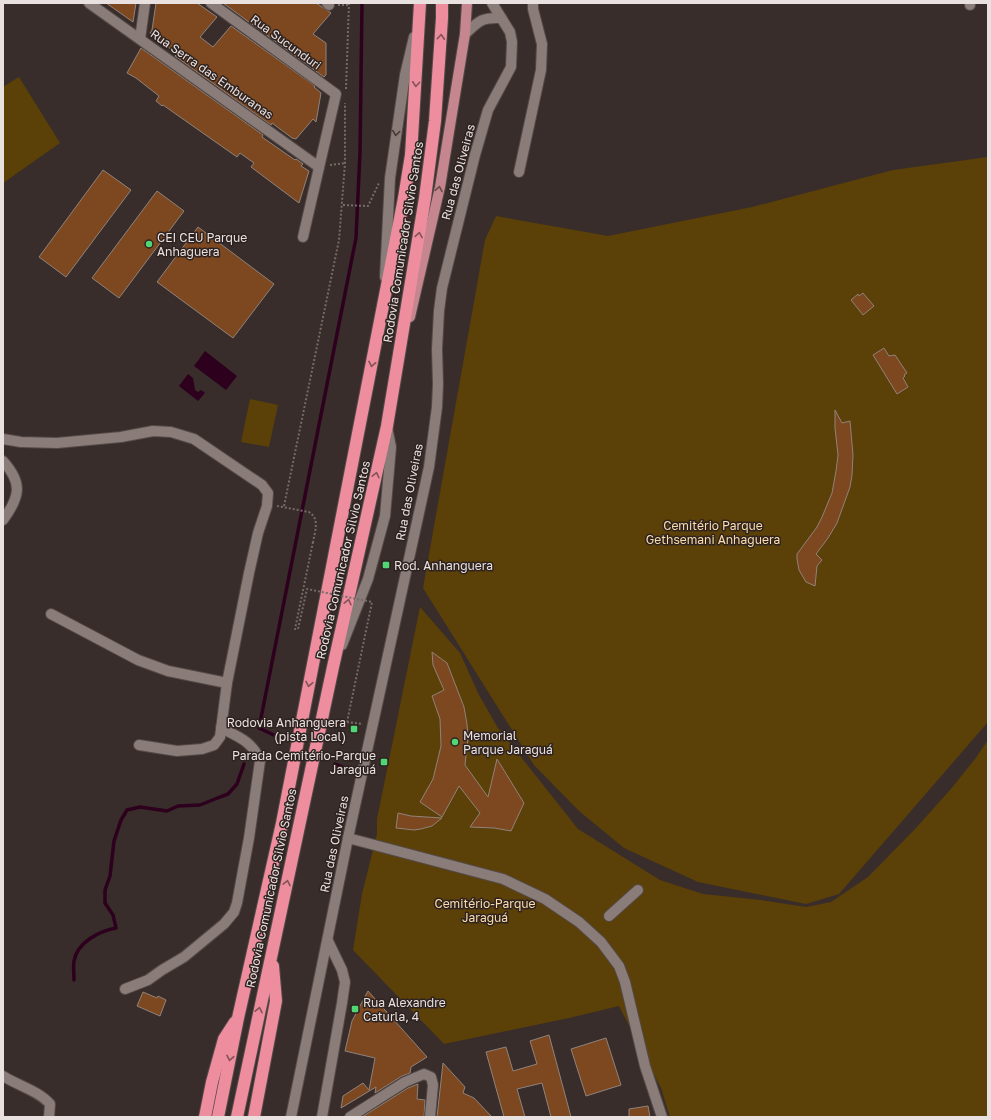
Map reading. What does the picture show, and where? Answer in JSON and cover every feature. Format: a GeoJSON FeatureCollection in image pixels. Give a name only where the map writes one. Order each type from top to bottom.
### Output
{"type":"FeatureCollection","features":[{"type":"Feature","properties":{"kind":"highway","name":"Rodovia Comunicador Silvio Santos"},"geometry":{"type":"LineString","coordinates":[[237,1117],[333,667],[387,426],[425,198],[435,121],[442,3]]}},
{"type":"Feature","properties":{"kind":"highway","name":"Rodovia Comunicador Silvio Santos"},"geometry":{"type":"LineString","coordinates":[[218,1117],[238,1018],[282,823],[404,198],[411,155],[420,8]]}},
{"type":"Feature","properties":{"kind":"highway"},"geometry":{"type":"LineString","coordinates":[[254,1117],[276,1001],[272,953]]}},
{"type":"Feature","properties":{"kind":"highway"},"geometry":{"type":"LineString","coordinates":[[205,1117],[212,1082],[224,1039],[238,1018]]}},
{"type":"Feature","properties":{"kind":"main road"},"geometry":{"type":"LineString","coordinates":[[398,363],[417,290],[440,187],[466,34],[467,3]]}},
{"type":"Feature","properties":{"kind":"street","name":"Rua Serra das Emburanas"},"geometry":{"type":"LineString","coordinates":[[89,3],[320,167]]}},
{"type":"Feature","properties":{"kind":"street"},"geometry":{"type":"LineString","coordinates":[[140,39],[145,3]]}},
{"type":"Feature","properties":{"kind":"street","name":"Rua Sucunduri"},"geometry":{"type":"LineString","coordinates":[[211,3],[336,94],[320,167]]}},
{"type":"Feature","properties":{"kind":"street","name":"Rua das Oliveiras"},"geometry":{"type":"LineString","coordinates":[[291,1117],[348,838],[429,467],[437,407],[437,349],[442,288],[488,110],[510,68],[512,42],[510,32],[492,3]]}},
{"type":"Feature","properties":{"kind":"street"},"geometry":{"type":"LineString","coordinates":[[519,172],[541,70],[542,44],[533,10],[533,3]]}},
{"type":"Feature","properties":{"kind":"street"},"geometry":{"type":"LineString","coordinates":[[383,309],[390,178],[405,75],[420,8]]}},
{"type":"Feature","properties":{"kind":"street"},"geometry":{"type":"LineString","coordinates":[[466,34],[478,22],[488,17],[501,18]]}},
{"type":"Feature","properties":{"kind":"street"},"geometry":{"type":"LineString","coordinates":[[303,238],[320,167]]}},
{"type":"Feature","properties":{"kind":"street"},"geometry":{"type":"LineString","coordinates":[[333,667],[368,579],[385,516],[391,447],[387,426]]}},
{"type":"Feature","properties":{"kind":"street"},"geometry":{"type":"LineString","coordinates":[[3,439],[21,442],[57,442],[121,438],[153,431],[171,432],[194,440],[262,485],[268,493],[267,506],[258,533],[227,683],[220,737],[214,745],[202,749],[177,751],[140,745]]}},
{"type":"Feature","properties":{"kind":"street"},"geometry":{"type":"LineString","coordinates":[[3,461],[11,471],[15,480],[17,492],[13,504],[3,520]]}},
{"type":"Feature","properties":{"kind":"street"},"geometry":{"type":"LineString","coordinates":[[51,614],[138,660],[168,671],[227,683]]}},
{"type":"Feature","properties":{"kind":"street"},"geometry":{"type":"LineString","coordinates":[[125,989],[148,980],[184,957],[224,924],[234,912],[249,838],[260,761],[256,751],[242,739],[221,728]]}},
{"type":"Feature","properties":{"kind":"street"},"geometry":{"type":"LineString","coordinates":[[348,838],[503,879],[545,899],[579,922],[601,942],[619,966],[625,982],[645,1066],[662,1117]]}},
{"type":"Feature","properties":{"kind":"street"},"geometry":{"type":"LineString","coordinates":[[609,916],[638,890]]}},
{"type":"Feature","properties":{"kind":"street"},"geometry":{"type":"LineString","coordinates":[[322,1117],[345,982],[342,970],[328,941]]}},
{"type":"Feature","properties":{"kind":"street"},"geometry":{"type":"LineString","coordinates":[[350,1117],[405,1082],[424,1074],[431,1076],[433,1084],[430,1117]]}},
{"type":"Feature","properties":{"kind":"street"},"geometry":{"type":"LineString","coordinates":[[3,1076],[44,1097],[50,1104],[49,1117]]}},
{"type":"Feature","properties":{"kind":"path"},"geometry":{"type":"LineString","coordinates":[[346,91],[349,3]]}},
{"type":"Feature","properties":{"kind":"path"},"geometry":{"type":"LineString","coordinates":[[345,99],[345,163],[343,205],[339,240],[284,506],[314,514],[317,520],[295,629],[298,629],[307,589],[372,602],[347,722],[373,725]]}},
{"type":"Feature","properties":{"kind":"path"},"geometry":{"type":"LineString","coordinates":[[320,167],[345,163]]}},
{"type":"Feature","properties":{"kind":"path"},"geometry":{"type":"LineString","coordinates":[[343,205],[368,206]]}},
{"type":"Feature","properties":{"kind":"green space"},"geometry":{"type":"Polygon","coordinates":[[[19,77],[60,143],[3,183],[3,87],[19,77]]]}},
{"type":"Feature","properties":{"kind":"green space","name":"Cemitério Parque Gethsemani Anhaguera"},"geometry":{"type":"Polygon","coordinates":[[[988,157],[988,722],[839,894],[806,904],[698,882],[624,848],[579,811],[534,765],[423,588],[485,240],[496,216],[608,236],[752,207],[893,170],[988,157]]]}},
{"type":"Feature","properties":{"kind":"green space"},"geometry":{"type":"Polygon","coordinates":[[[250,399],[278,405],[269,447],[241,442],[250,399]]]}},
{"type":"Feature","properties":{"kind":"green space","name":"Cemitério-Parque Jaraguá"},"geometry":{"type":"Polygon","coordinates":[[[420,607],[460,653],[479,695],[498,728],[578,829],[660,880],[703,894],[761,900],[806,907],[831,902],[868,877],[915,829],[950,790],[988,740],[988,1117],[670,1117],[661,1088],[619,1006],[444,1044],[353,950],[362,894],[377,834],[377,819],[420,607]]]}},
{"type":"Feature","properties":{"kind":"shaded area"},"geometry":{"type":"Polygon","coordinates":[[[205,351],[237,376],[226,390],[194,366],[205,351]]]}},
{"type":"Feature","properties":{"kind":"shaded area"},"geometry":{"type":"Polygon","coordinates":[[[188,374],[193,378],[195,390],[198,392],[201,390],[205,393],[198,401],[179,386],[188,374]]]}},
{"type":"Feature","properties":{"kind":"building"},"geometry":{"type":"Polygon","coordinates":[[[106,3],[136,3],[133,22],[106,3]]]}},
{"type":"Feature","properties":{"kind":"building"},"geometry":{"type":"Polygon","coordinates":[[[156,3],[197,3],[217,17],[200,37],[213,47],[231,26],[315,86],[314,87],[321,93],[316,122],[313,119],[296,139],[292,138],[272,123],[271,125],[175,56],[177,54],[150,33],[152,30],[156,3]]]}},
{"type":"Feature","properties":{"kind":"building"},"geometry":{"type":"Polygon","coordinates":[[[223,3],[316,3],[331,13],[313,34],[326,43],[326,75],[324,77],[223,3]]]}},
{"type":"Feature","properties":{"kind":"building"},"geometry":{"type":"Polygon","coordinates":[[[141,48],[263,135],[262,137],[303,164],[301,166],[309,171],[299,203],[251,167],[254,163],[240,153],[237,157],[163,105],[162,106],[156,101],[159,96],[127,73],[141,48]]]}},
{"type":"Feature","properties":{"kind":"building"},"geometry":{"type":"Polygon","coordinates":[[[103,170],[131,190],[66,277],[39,257],[103,170]]]}},
{"type":"Feature","properties":{"kind":"building"},"geometry":{"type":"Polygon","coordinates":[[[157,191],[184,211],[119,298],[92,278],[157,191]]]}},
{"type":"Feature","properties":{"kind":"building"},"geometry":{"type":"Polygon","coordinates":[[[198,227],[274,284],[233,338],[157,282],[198,227]]]}},
{"type":"Feature","properties":{"kind":"building"},"geometry":{"type":"Polygon","coordinates":[[[863,293],[874,306],[863,315],[851,300],[858,294],[859,296],[863,293]]]}},
{"type":"Feature","properties":{"kind":"building"},"geometry":{"type":"Polygon","coordinates":[[[884,348],[889,356],[895,355],[907,373],[903,378],[908,387],[897,394],[873,355],[884,348]]]}},
{"type":"Feature","properties":{"kind":"building"},"geometry":{"type":"Polygon","coordinates":[[[835,410],[842,423],[850,421],[853,455],[852,475],[850,487],[837,523],[816,554],[822,560],[817,566],[815,586],[806,582],[799,570],[797,554],[817,527],[832,493],[838,455],[835,410]]]}},
{"type":"Feature","properties":{"kind":"building","name":"Memorial Parque Jaraguá"},"geometry":{"type":"Polygon","coordinates":[[[432,652],[447,663],[464,707],[468,738],[465,765],[488,797],[497,759],[524,803],[511,831],[494,828],[470,827],[480,813],[459,786],[442,817],[420,802],[433,779],[441,746],[440,719],[432,696],[444,690],[433,665],[432,652]]]}},
{"type":"Feature","properties":{"kind":"building"},"geometry":{"type":"Polygon","coordinates":[[[398,813],[411,816],[442,818],[432,826],[421,829],[414,830],[396,828],[398,813]]]}},
{"type":"Feature","properties":{"kind":"building"},"geometry":{"type":"Polygon","coordinates":[[[368,991],[427,1057],[411,1067],[410,1073],[402,1076],[375,1093],[376,1087],[341,1108],[343,1096],[363,1083],[369,1090],[375,1058],[345,1051],[352,1021],[368,991]]]}},
{"type":"Feature","properties":{"kind":"building"},"geometry":{"type":"Polygon","coordinates":[[[143,992],[166,1000],[160,1016],[137,1006],[143,992]]]}},
{"type":"Feature","properties":{"kind":"building"},"geometry":{"type":"Polygon","coordinates":[[[549,1035],[571,1117],[551,1117],[542,1083],[517,1089],[525,1117],[504,1117],[486,1052],[506,1047],[513,1071],[537,1064],[530,1041],[549,1035]]]}},
{"type":"Feature","properties":{"kind":"building"},"geometry":{"type":"Polygon","coordinates":[[[606,1038],[621,1085],[586,1096],[571,1049],[606,1038]]]}},
{"type":"Feature","properties":{"kind":"building"},"geometry":{"type":"Polygon","coordinates":[[[443,1063],[465,1087],[463,1093],[474,1098],[492,1117],[437,1117],[443,1063]]]}},
{"type":"Feature","properties":{"kind":"building"},"geometry":{"type":"Polygon","coordinates":[[[418,1084],[417,1099],[425,1100],[424,1117],[362,1117],[408,1088],[418,1084]]]}},
{"type":"Feature","properties":{"kind":"building"},"geometry":{"type":"Polygon","coordinates":[[[648,1106],[650,1117],[629,1117],[629,1109],[648,1106]]]}},
{"type":"Feature","properties":{"kind":"waterway"},"geometry":{"type":"LineString","coordinates":[[280,738],[259,728],[356,238],[360,152],[362,3]]}},
{"type":"Feature","properties":{"kind":"waterway"},"geometry":{"type":"LineString","coordinates":[[74,980],[74,961],[76,954],[84,943],[96,935],[116,928],[113,915],[105,903],[105,890],[110,876],[114,841],[121,820],[127,810],[140,807],[167,811],[178,806],[200,805],[228,794],[237,784],[244,764]]}},
{"type":"Feature","properties":{"kind":"waterway"},"geometry":{"type":"LineString","coordinates":[[335,764],[350,770]]}},
{"type":"Feature","properties":{"kind":"place","name":"CEI CEU Parque Anhaguera"},"geometry":{"type":"Point","coordinates":[149,244]}},
{"type":"Feature","properties":{"kind":"place","name":"Rod. Anhanguera"},"geometry":{"type":"Point","coordinates":[386,565]}},
{"type":"Feature","properties":{"kind":"place","name":"Rodovia Anhanguera (pista Local)"},"geometry":{"type":"Point","coordinates":[354,729]}},
{"type":"Feature","properties":{"kind":"place","name":"Memorial Parque Jaraguá"},"geometry":{"type":"Point","coordinates":[455,742]}},
{"type":"Feature","properties":{"kind":"place","name":"Parada Cemitério-Parque Jaraguá"},"geometry":{"type":"Point","coordinates":[384,762]}},
{"type":"Feature","properties":{"kind":"place","name":"Rua Alexandre Caturla, 4"},"geometry":{"type":"Point","coordinates":[355,1009]}}]}
